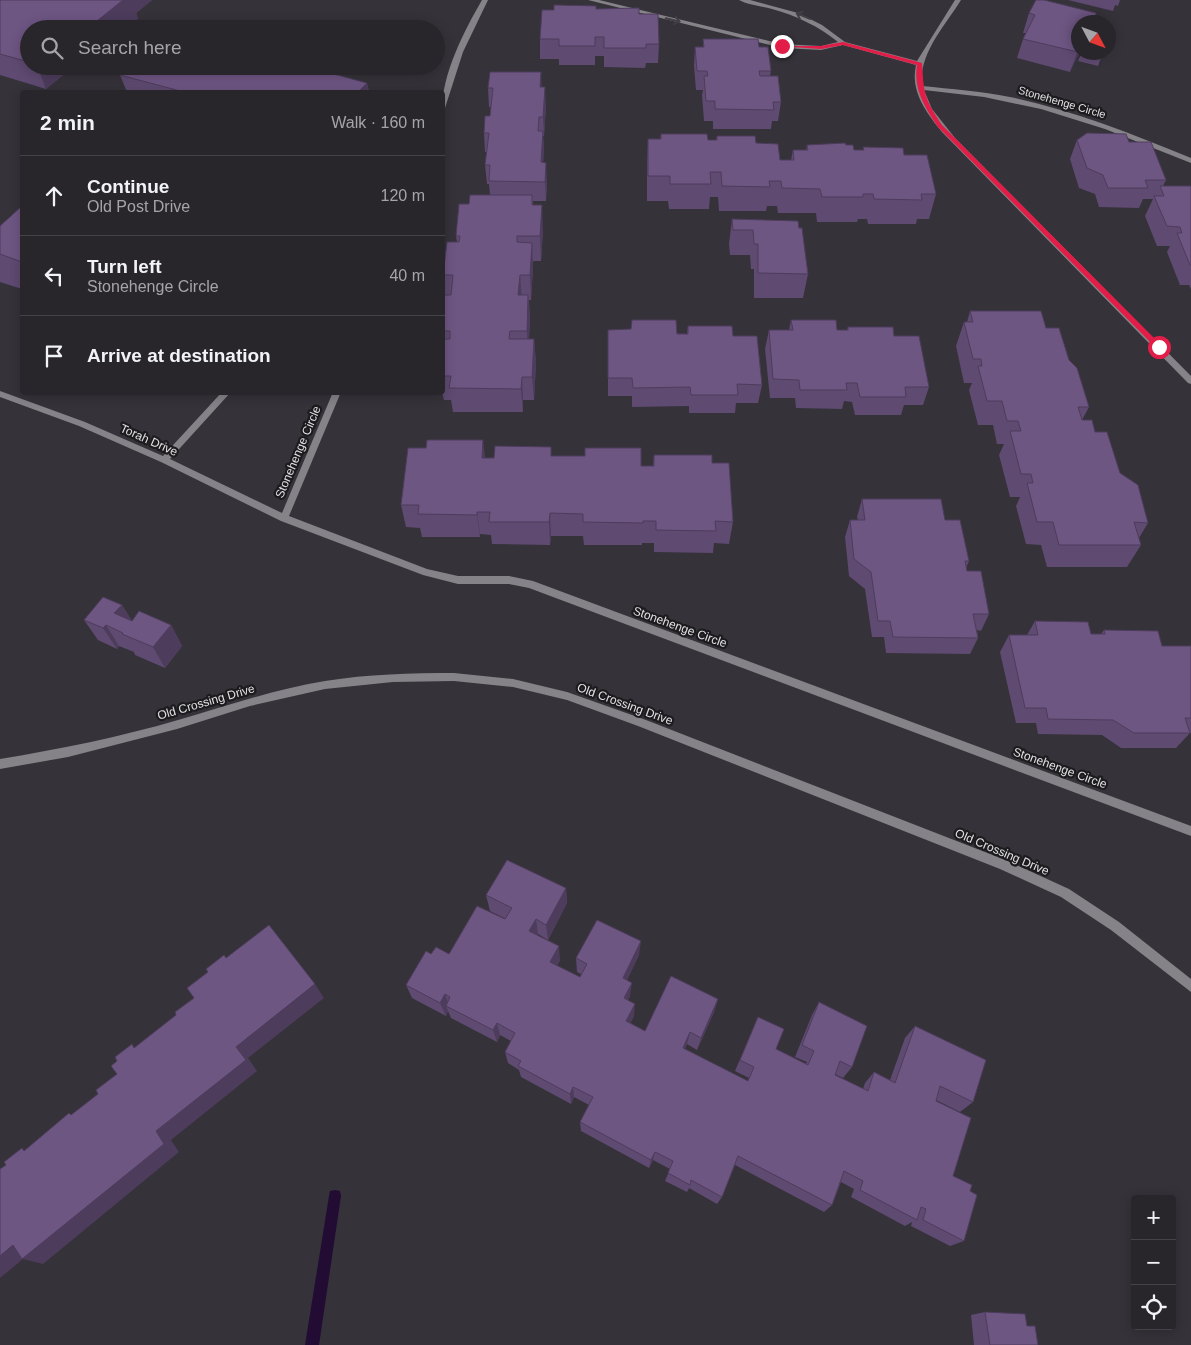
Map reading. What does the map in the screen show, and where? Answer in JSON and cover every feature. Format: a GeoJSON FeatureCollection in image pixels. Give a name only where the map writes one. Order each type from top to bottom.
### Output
{"type":"FeatureCollection","features":[{"type":"Feature","properties":{"kind":"street"},"geometry":{"type":"LineString","coordinates":[[445,97],[453,69],[472,23],[486,0]]}},
{"type":"Feature","properties":{"kind":"street"},"geometry":{"type":"LineString","coordinates":[[591,0],[782,46],[813,48],[843,43],[920,64]]}},
{"type":"Feature","properties":{"kind":"street"},"geometry":{"type":"LineString","coordinates":[[742,0],[795,13],[830,31],[843,43]]}},
{"type":"Feature","properties":{"kind":"street"},"geometry":{"type":"LineString","coordinates":[[958,0],[920,64],[918,74],[920,88],[927,106],[940,126],[1191,381]]}},
{"type":"Feature","properties":{"kind":"street","name":"Stonehenge Circle"},"geometry":{"type":"LineString","coordinates":[[920,88],[974,93],[1022,102],[1081,119],[1191,160]]}},
{"type":"Feature","properties":{"kind":"street","name":"Torah Drive"},"geometry":{"type":"LineString","coordinates":[[0,394],[82,424],[164,460],[284,518]]}},
{"type":"Feature","properties":{"kind":"street"},"geometry":{"type":"LineString","coordinates":[[164,460],[224,395]]}},
{"type":"Feature","properties":{"kind":"street","name":"Stonehenge Circle"},"geometry":{"type":"LineString","coordinates":[[336,395],[284,518],[426,572],[458,580],[509,580],[530,584],[1191,830]]}},
{"type":"Feature","properties":{"kind":"street","name":"Old Crossing Drive"},"geometry":{"type":"LineString","coordinates":[[0,764],[68,752],[177,725],[250,702],[325,685],[393,678],[454,677],[513,683],[567,696],[642,723],[1012,869],[1065,893],[1098,915],[1191,986]]}},
{"type":"Feature","properties":{"kind":"building"},"geometry":{"type":"Polygon","coordinates":[[[0,0],[123,0],[98,20],[20,20],[20,60],[0,54],[0,0]]]}},
{"type":"Feature","properties":{"kind":"building"},"geometry":{"type":"Polygon","coordinates":[[[1036,0],[1044,0],[1096,13],[1095,15],[1071,15],[1071,50],[1023,39],[1035,15],[1029,13],[1036,0]]]}},
{"type":"Feature","properties":{"kind":"building"},"geometry":{"type":"Polygon","coordinates":[[[554,5],[596,6],[596,9],[639,8],[639,14],[658,14],[659,44],[646,44],[646,48],[604,48],[604,37],[595,37],[595,46],[559,46],[559,39],[540,39],[542,10],[554,10],[554,5]]]}},
{"type":"Feature","properties":{"kind":"building"},"geometry":{"type":"Polygon","coordinates":[[[703,39],[758,39],[759,47],[768,47],[771,71],[759,71],[760,76],[778,76],[781,102],[773,102],[774,110],[715,109],[715,101],[706,101],[704,76],[708,76],[707,71],[697,71],[695,47],[704,47],[703,39]]]}},
{"type":"Feature","properties":{"kind":"building"},"geometry":{"type":"Polygon","coordinates":[[[490,72],[541,72],[540,87],[545,87],[543,117],[539,117],[538,131],[543,131],[541,162],[546,163],[545,182],[489,181],[490,165],[485,165],[489,133],[484,133],[485,116],[490,116],[493,88],[488,88],[490,72]]]}},
{"type":"Feature","properties":{"kind":"building"},"geometry":{"type":"Polygon","coordinates":[[[120,75],[337,75],[367,83],[360,90],[176,90],[120,75]]]}},
{"type":"Feature","properties":{"kind":"building"},"geometry":{"type":"Polygon","coordinates":[[[1087,133],[1126,134],[1129,142],[1151,142],[1166,180],[1145,180],[1148,188],[1108,188],[1103,175],[1087,168],[1077,140],[1087,133]]]}},
{"type":"Feature","properties":{"kind":"building"},"geometry":{"type":"Polygon","coordinates":[[[661,134],[707,134],[708,140],[717,140],[717,136],[755,136],[756,143],[778,144],[780,160],[794,160],[793,150],[808,150],[807,145],[845,143],[846,145],[853,145],[854,150],[864,150],[863,147],[903,148],[904,155],[927,155],[936,194],[921,194],[922,200],[874,199],[873,194],[863,194],[863,197],[822,197],[820,189],[782,188],[781,181],[769,181],[770,187],[722,186],[721,172],[710,172],[711,184],[670,184],[670,176],[648,176],[648,139],[661,139],[661,134]]]}},
{"type":"Feature","properties":{"kind":"building"},"geometry":{"type":"Polygon","coordinates":[[[1160,186],[1191,186],[1191,265],[1177,233],[1182,233],[1180,227],[1167,226],[1154,196],[1164,196],[1160,186]]]}},
{"type":"Feature","properties":{"kind":"building"},"geometry":{"type":"Polygon","coordinates":[[[470,195],[532,195],[532,205],[542,205],[540,236],[517,236],[517,242],[532,243],[530,275],[520,275],[518,295],[528,295],[527,331],[510,331],[509,339],[534,339],[532,377],[522,377],[521,389],[449,388],[451,376],[445,376],[445,339],[450,339],[450,331],[445,331],[445,295],[451,295],[453,275],[445,275],[447,242],[459,242],[460,236],[456,236],[459,204],[469,204],[470,195]]]}},
{"type":"Feature","properties":{"kind":"building"},"geometry":{"type":"Polygon","coordinates":[[[20,208],[20,261],[0,254],[0,226],[20,208]]]}},
{"type":"Feature","properties":{"kind":"building"},"geometry":{"type":"Polygon","coordinates":[[[732,219],[798,221],[799,228],[802,228],[808,274],[758,273],[758,244],[754,244],[753,230],[733,230],[732,219]]]}},
{"type":"Feature","properties":{"kind":"building"},"geometry":{"type":"Polygon","coordinates":[[[970,311],[1041,311],[1046,328],[1059,328],[1069,360],[1077,368],[1089,407],[1078,407],[1082,420],[1092,420],[1095,432],[1107,432],[1120,473],[1138,485],[1148,523],[1134,522],[1141,545],[1059,545],[1053,522],[1037,522],[1027,483],[1033,483],[1031,474],[1021,474],[1010,431],[1021,431],[1018,421],[1007,421],[1002,401],[987,401],[978,366],[982,366],[981,359],[973,359],[964,322],[973,322],[970,311]]]}},
{"type":"Feature","properties":{"kind":"building"},"geometry":{"type":"Polygon","coordinates":[[[632,320],[676,320],[677,334],[688,334],[688,326],[732,326],[733,336],[757,336],[762,385],[737,384],[738,395],[691,395],[690,387],[633,388],[632,378],[608,378],[608,330],[631,329],[632,320]]]}},
{"type":"Feature","properties":{"kind":"building"},"geometry":{"type":"Polygon","coordinates":[[[791,320],[836,320],[837,330],[848,330],[848,327],[893,327],[894,336],[919,336],[929,387],[905,387],[906,397],[860,397],[857,383],[846,383],[847,390],[800,390],[799,380],[773,379],[769,330],[793,330],[791,320]]]}},
{"type":"Feature","properties":{"kind":"building"},"geometry":{"type":"Polygon","coordinates":[[[427,440],[483,440],[482,458],[494,458],[495,446],[551,447],[551,456],[585,456],[585,448],[641,448],[641,466],[654,466],[654,455],[712,455],[712,463],[729,463],[733,522],[715,521],[716,531],[656,530],[656,521],[643,521],[643,523],[583,522],[583,514],[550,513],[549,522],[489,522],[490,512],[477,512],[477,515],[418,514],[419,505],[401,505],[408,448],[426,448],[427,440]]]}},
{"type":"Feature","properties":{"kind":"building"},"geometry":{"type":"Polygon","coordinates":[[[862,499],[941,499],[945,520],[960,520],[969,561],[965,561],[967,571],[981,571],[989,614],[973,614],[978,638],[893,637],[890,621],[878,621],[871,572],[854,559],[850,520],[865,520],[862,499]]]}},
{"type":"Feature","properties":{"kind":"building"},"geometry":{"type":"Polygon","coordinates":[[[103,597],[122,605],[114,613],[132,621],[139,611],[171,625],[153,647],[106,625],[103,628],[84,620],[103,597]]]}},
{"type":"Feature","properties":{"kind":"building"},"geometry":{"type":"Polygon","coordinates":[[[1035,621],[1088,622],[1091,634],[1105,634],[1104,630],[1158,631],[1162,646],[1191,646],[1191,718],[1185,718],[1190,733],[1134,733],[1113,720],[1048,719],[1046,708],[1025,708],[1009,635],[1038,635],[1035,621]]]}},
{"type":"Feature","properties":{"kind":"building"},"geometry":{"type":"Polygon","coordinates":[[[507,860],[566,888],[546,925],[536,919],[529,931],[559,946],[550,962],[580,977],[587,964],[576,958],[597,920],[641,941],[623,978],[632,983],[624,998],[635,1004],[626,1021],[645,1031],[671,976],[718,999],[701,1038],[690,1032],[683,1048],[748,1081],[754,1067],[740,1060],[758,1017],[784,1029],[776,1049],[808,1065],[814,1051],[802,1045],[819,1002],[867,1026],[852,1067],[840,1061],[835,1075],[868,1091],[874,1072],[895,1083],[915,1026],[986,1060],[973,1102],[940,1086],[936,1101],[971,1118],[953,1176],[972,1185],[970,1191],[977,1195],[964,1241],[923,1220],[926,1209],[921,1207],[917,1220],[860,1190],[863,1181],[844,1171],[832,1205],[738,1156],[722,1197],[691,1180],[690,1185],[668,1173],[673,1161],[655,1152],[651,1160],[580,1122],[593,1097],[573,1087],[570,1094],[518,1066],[521,1061],[505,1052],[515,1033],[497,1023],[493,1030],[446,1006],[450,997],[445,994],[440,1003],[406,985],[426,951],[431,954],[436,947],[449,954],[477,906],[505,919],[512,908],[486,895],[507,860]]]}},
{"type":"Feature","properties":{"kind":"building"},"geometry":{"type":"Polygon","coordinates":[[[269,925],[315,984],[236,1047],[246,1060],[156,1131],[164,1144],[22,1259],[13,1245],[0,1256],[0,1169],[6,1165],[4,1162],[22,1148],[24,1151],[69,1113],[71,1115],[98,1094],[96,1090],[117,1074],[111,1066],[117,1061],[115,1057],[132,1044],[134,1048],[176,1015],[175,1012],[194,998],[187,988],[208,972],[206,969],[224,955],[226,958],[269,925]]]}},
{"type":"Feature","properties":{"kind":"building"},"geometry":{"type":"Polygon","coordinates":[[[985,1312],[1025,1314],[1027,1326],[1035,1326],[1038,1345],[990,1345],[985,1312]]]}},
{"type":"Feature","properties":{"kind":"waterway"},"geometry":{"type":"LineString","coordinates":[[312,1345],[335,1196]]}},
{"type":"Feature","properties":{"kind":"route"},"geometry":{"type":"LineString","coordinates":[[782,46],[821,48],[843,43],[920,64],[918,74],[920,88],[927,106],[940,126],[1159,347]]}}]}
